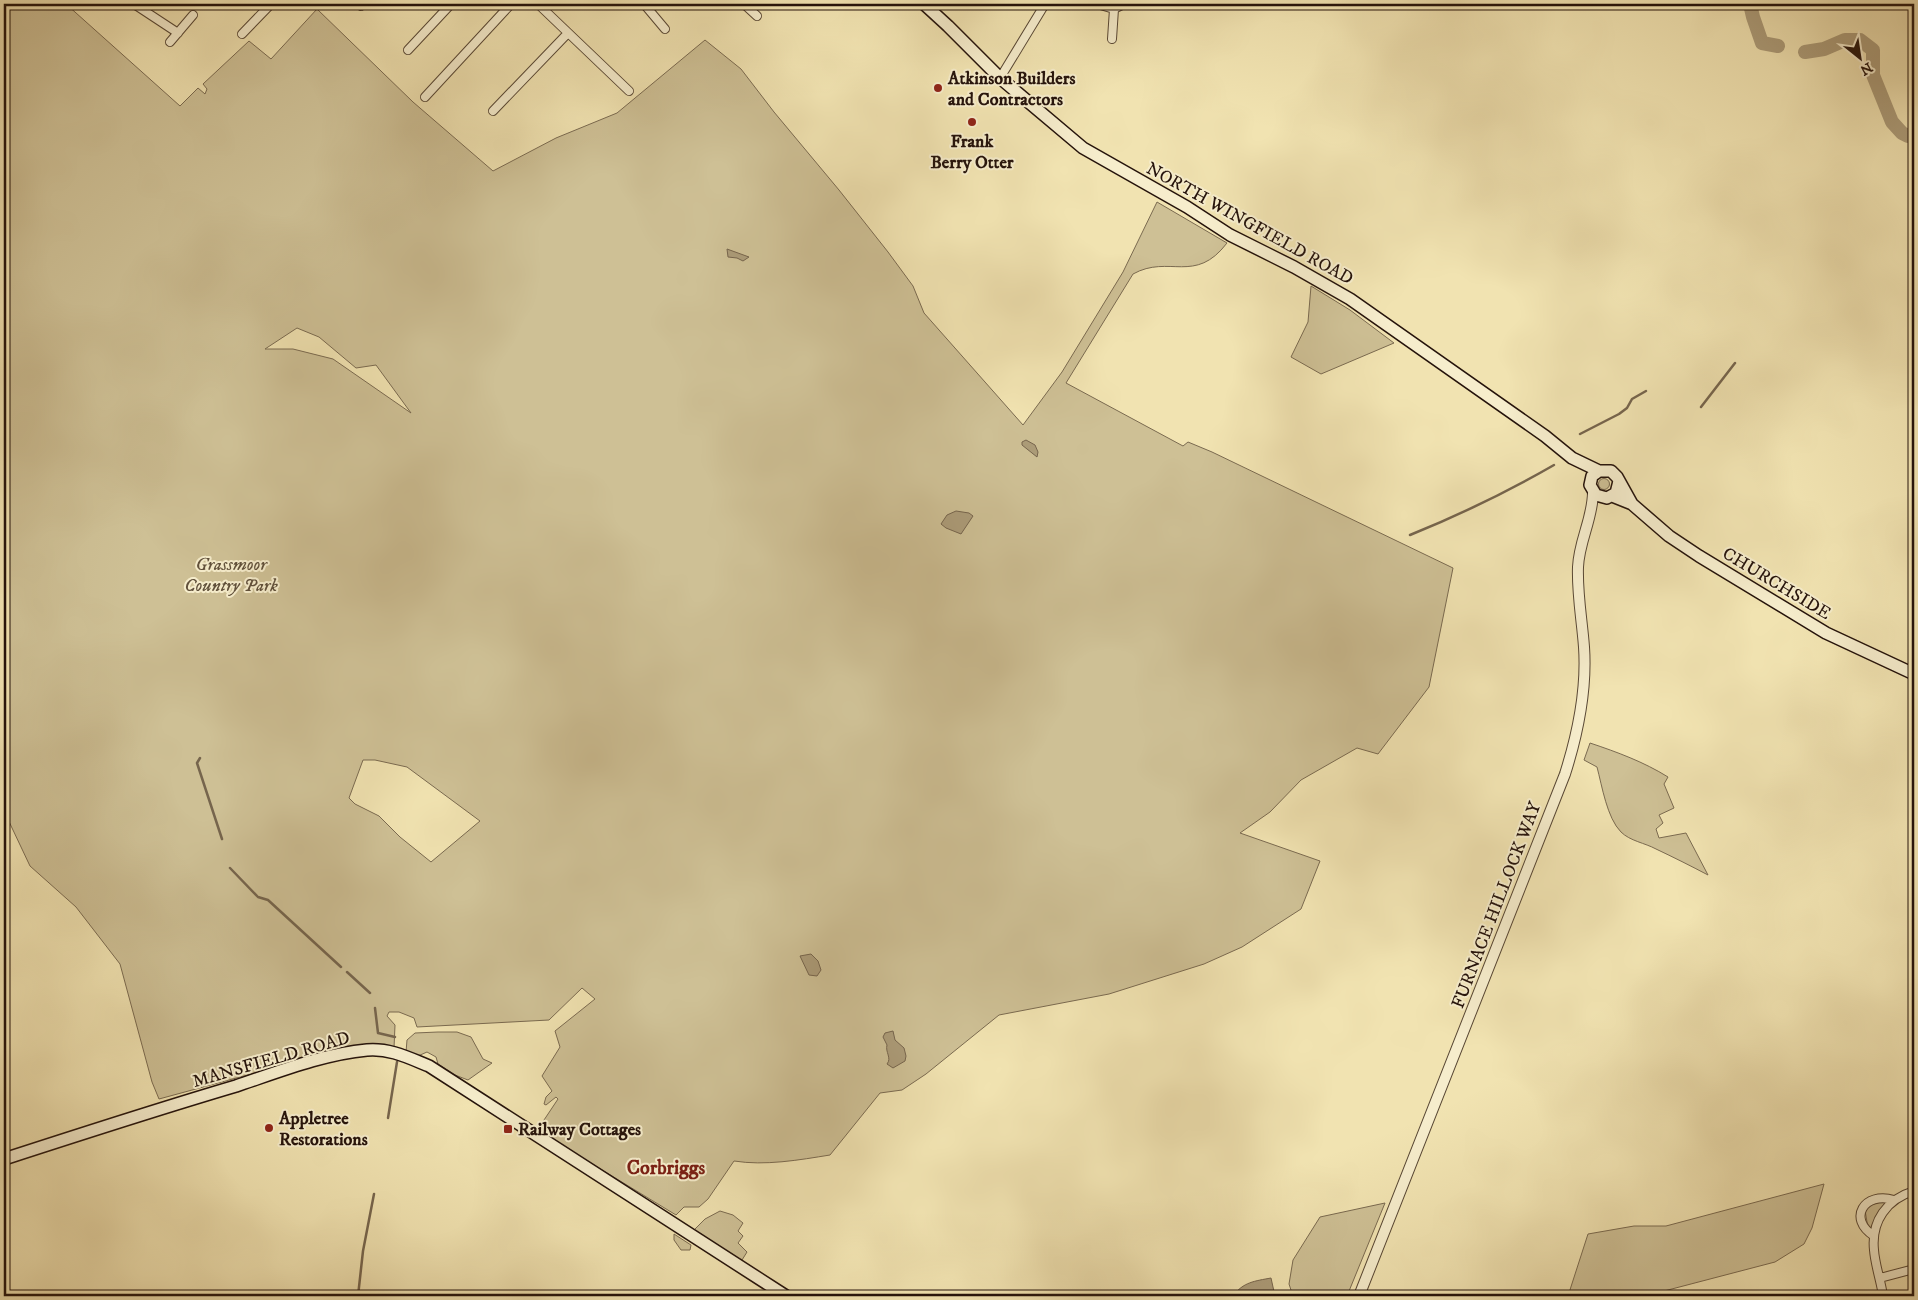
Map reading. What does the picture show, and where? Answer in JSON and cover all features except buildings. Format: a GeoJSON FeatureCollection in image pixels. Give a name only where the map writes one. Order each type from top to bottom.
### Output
{"type":"FeatureCollection","features":[{"type":"Feature","properties":{"kind":"main road","name":"NORTH WINGFIELD ROAD"},"geometry":{"type":"LineString","coordinates":[[924,4],[1000,78],[1083,148],[1230,235],[1294,267],[1350,299],[1545,436],[1572,458],[1598,471]]}},
{"type":"Feature","properties":{"kind":"main road","name":"NORTH WINGFIELD ROAD"},"geometry":{"type":"LineString","coordinates":[[1572,458],[1592,488]]}},
{"type":"Feature","properties":{"kind":"main road"},"geometry":{"type":"LineString","coordinates":[[1598,471],[1611,471],[1618,481],[1618,489],[1610,497],[1599,497],[1592,488],[1592,476],[1598,471]]}},
{"type":"Feature","properties":{"kind":"main road","name":"CHURCHSIDE"},"geometry":{"type":"LineString","coordinates":[[1618,481],[1632,504],[1669,536],[1699,556],[1817,628],[1914,674]]}},
{"type":"Feature","properties":{"kind":"main road","name":"CHURCHSIDE"},"geometry":{"type":"LineString","coordinates":[[1610,497],[1632,504]]}},
{"type":"Feature","properties":{"kind":"main road","name":"MANSFIELD ROAD"},"geometry":{"type":"LineString","coordinates":[[4,1158],[302,1065],[348,1053],[385,1050],[429,1066],[786,1296]]}},
{"type":"Feature","properties":{"kind":"street"},"geometry":{"type":"LineString","coordinates":[[134,4],[178,33]]}},
{"type":"Feature","properties":{"kind":"street"},"geometry":{"type":"LineString","coordinates":[[242,34],[271,4]]}},
{"type":"Feature","properties":{"kind":"street"},"geometry":{"type":"LineString","coordinates":[[408,50],[451,4]]}},
{"type":"Feature","properties":{"kind":"street"},"geometry":{"type":"LineString","coordinates":[[425,97],[511,4]]}},
{"type":"Feature","properties":{"kind":"street"},"geometry":{"type":"LineString","coordinates":[[538,4],[629,91]]}},
{"type":"Feature","properties":{"kind":"street"},"geometry":{"type":"LineString","coordinates":[[644,4],[665,29]]}},
{"type":"Feature","properties":{"kind":"street"},"geometry":{"type":"LineString","coordinates":[[744,4],[757,16]]}},
{"type":"Feature","properties":{"kind":"street"},"geometry":{"type":"LineString","coordinates":[[1000,78],[1045,4]]}},
{"type":"Feature","properties":{"kind":"street"},"geometry":{"type":"LineString","coordinates":[[1097,4],[1114,9],[1124,4]]}},
{"type":"Feature","properties":{"kind":"street"},"geometry":{"type":"LineString","coordinates":[[1112,39],[1114,9]]}},
{"type":"Feature","properties":{"kind":"street"},"geometry":{"type":"LineString","coordinates":[[170,42],[192,15]]}},
{"type":"Feature","properties":{"kind":"street"},"geometry":{"type":"LineString","coordinates":[[493,111],[568,33]]}},
{"type":"Feature","properties":{"kind":"street","name":"FURNACE HILLOCK WAY"},"geometry":{"type":"LineString","coordinates":[[1359,1296],[1559,791],[1575,743],[1583,698],[1584,647],[1578,566],[1582,544],[1592,512],[1592,488]]}},
{"type":"Feature","properties":{"kind":"street","name":"FURNACE HILLOCK WAY"},"geometry":{"type":"LineString","coordinates":[[1592,512],[1610,497]]}},
{"type":"Feature","properties":{"kind":"street"},"geometry":{"type":"LineString","coordinates":[[1883,1296],[1874,1251],[1874,1236],[1877,1223],[1880,1215],[1894,1200],[1914,1191]]}},
{"type":"Feature","properties":{"kind":"street"},"geometry":{"type":"LineString","coordinates":[[1874,1236],[1868,1232],[1862,1222],[1860,1211],[1862,1206],[1867,1202],[1883,1198],[1894,1200]]}},
{"type":"Feature","properties":{"kind":"street"},"geometry":{"type":"LineString","coordinates":[[1880,1278],[1914,1269]]}},
{"type":"Feature","properties":{"kind":"green space","name":"Grassmoor Country Park"},"geometry":{"type":"Polygon","coordinates":[[[4,4],[66,4],[180,106],[198,88],[205,94],[207,89],[203,84],[249,41],[271,59],[317,9],[413,102],[493,171],[556,138],[617,113],[705,40],[741,69],[888,252],[913,286],[924,313],[1023,425],[1062,372],[1123,272],[1157,202],[1227,243],[1215,256],[1204,263],[1182,267],[1158,267],[1133,274],[1066,383],[1183,446],[1188,442],[1212,452],[1453,568],[1429,687],[1378,754],[1357,748],[1301,780],[1270,812],[1240,833],[1320,861],[1301,909],[1242,947],[1204,964],[1109,994],[999,1015],[926,1074],[902,1090],[880,1093],[830,1155],[770,1163],[734,1161],[708,1199],[699,1207],[684,1207],[676,1215],[538,1129],[558,1099],[556,1097],[546,1105],[544,1104],[546,1097],[552,1091],[542,1076],[560,1047],[555,1031],[595,999],[582,988],[549,1020],[417,1027],[414,1018],[399,1012],[389,1012],[387,1016],[395,1025],[394,1048],[310,1058],[159,1099],[152,1082],[120,964],[76,907],[30,866],[4,811],[4,4]],[[297,328],[265,349],[293,349],[333,359],[411,413],[376,365],[356,368],[319,337],[297,328]],[[363,760],[349,798],[355,804],[379,816],[400,837],[431,862],[480,821],[407,767],[375,760],[363,760]]]}},
{"type":"Feature","properties":{"kind":"green space"},"geometry":{"type":"Polygon","coordinates":[[[1311,286],[1350,310],[1394,343],[1321,374],[1291,357],[1308,322],[1311,286]]]}},
{"type":"Feature","properties":{"kind":"green space"},"geometry":{"type":"Polygon","coordinates":[[[1604,478],[1610,484],[1604,490],[1598,484],[1604,478]]]}},
{"type":"Feature","properties":{"kind":"green space"},"geometry":{"type":"Polygon","coordinates":[[[1590,743],[1630,758],[1668,777],[1664,784],[1674,808],[1659,815],[1663,823],[1656,829],[1659,838],[1686,833],[1708,875],[1652,847],[1629,838],[1621,832],[1612,819],[1597,767],[1584,760],[1590,743]]]}},
{"type":"Feature","properties":{"kind":"green space"},"geometry":{"type":"Polygon","coordinates":[[[457,1032],[471,1037],[483,1059],[492,1063],[468,1080],[455,1075],[438,1064],[436,1057],[427,1052],[418,1056],[406,1052],[407,1040],[415,1033],[457,1032]]]}},
{"type":"Feature","properties":{"kind":"green space"},"geometry":{"type":"Polygon","coordinates":[[[1824,1184],[1812,1228],[1804,1244],[1775,1262],[1645,1296],[1568,1296],[1588,1234],[1634,1226],[1666,1226],[1824,1184]]]}},
{"type":"Feature","properties":{"kind":"green space"},"geometry":{"type":"Polygon","coordinates":[[[1887,1202],[1875,1218],[1872,1228],[1868,1228],[1865,1210],[1869,1205],[1887,1202]]]}},
{"type":"Feature","properties":{"kind":"green space"},"geometry":{"type":"Polygon","coordinates":[[[1385,1203],[1347,1296],[1293,1296],[1289,1284],[1293,1260],[1320,1217],[1385,1203]]]}},
{"type":"Feature","properties":{"kind":"green space"},"geometry":{"type":"Polygon","coordinates":[[[720,1211],[733,1215],[743,1223],[738,1231],[743,1236],[738,1243],[747,1252],[742,1260],[727,1254],[693,1231],[705,1219],[720,1211]]]}},
{"type":"Feature","properties":{"kind":"green space"},"geometry":{"type":"Polygon","coordinates":[[[674,1234],[691,1245],[690,1250],[681,1250],[674,1240],[674,1234]]]}},
{"type":"Feature","properties":{"kind":"shaded area"},"geometry":{"type":"Polygon","coordinates":[[[727,249],[749,257],[743,261],[728,257],[727,249]]]}},
{"type":"Feature","properties":{"kind":"shaded area"},"geometry":{"type":"Polygon","coordinates":[[[1026,440],[1035,445],[1038,452],[1037,457],[1022,445],[1022,442],[1026,440]]]}},
{"type":"Feature","properties":{"kind":"shaded area"},"geometry":{"type":"Polygon","coordinates":[[[956,511],[969,513],[973,516],[961,534],[941,524],[947,515],[956,511]]]}},
{"type":"Feature","properties":{"kind":"shaded area"},"geometry":{"type":"Polygon","coordinates":[[[811,954],[818,961],[821,970],[817,976],[809,975],[800,956],[811,954]]]}},
{"type":"Feature","properties":{"kind":"shaded area"},"geometry":{"type":"Polygon","coordinates":[[[893,1031],[895,1040],[904,1048],[906,1056],[905,1061],[893,1068],[887,1064],[889,1059],[887,1045],[883,1037],[885,1033],[893,1031]]]}},
{"type":"Feature","properties":{"kind":"shaded area"},"geometry":{"type":"Polygon","coordinates":[[[1271,1278],[1275,1296],[1233,1296],[1245,1285],[1271,1278]]]}},
{"type":"Feature","properties":{"kind":"waterway"},"geometry":{"type":"LineString","coordinates":[[1750,4],[1762,43],[1778,46]]}},
{"type":"Feature","properties":{"kind":"waterway"},"geometry":{"type":"LineString","coordinates":[[1805,52],[1824,49],[1845,40],[1860,40],[1873,50],[1873,75],[1892,122],[1902,133],[1914,136]]}},
{"type":"Feature","properties":{"kind":"waterway"},"geometry":{"type":"LineString","coordinates":[[1701,407],[1735,363]]}},
{"type":"Feature","properties":{"kind":"waterway"},"geometry":{"type":"LineString","coordinates":[[1580,434],[1619,414],[1627,408],[1632,399],[1646,391]]}},
{"type":"Feature","properties":{"kind":"waterway"},"geometry":{"type":"LineString","coordinates":[[1410,535],[1484,502],[1554,465]]}},
{"type":"Feature","properties":{"kind":"waterway"},"geometry":{"type":"LineString","coordinates":[[200,758],[197,763],[222,839]]}},
{"type":"Feature","properties":{"kind":"waterway"},"geometry":{"type":"LineString","coordinates":[[230,868],[258,897],[268,900],[341,967]]}},
{"type":"Feature","properties":{"kind":"waterway"},"geometry":{"type":"LineString","coordinates":[[347,972],[370,993]]}},
{"type":"Feature","properties":{"kind":"waterway"},"geometry":{"type":"LineString","coordinates":[[375,1008],[378,1033],[395,1037]]}},
{"type":"Feature","properties":{"kind":"waterway"},"geometry":{"type":"LineString","coordinates":[[388,1118],[397,1062]]}},
{"type":"Feature","properties":{"kind":"waterway"},"geometry":{"type":"LineString","coordinates":[[358,1296],[363,1251],[374,1194]]}},
{"type":"Feature","properties":{"kind":"place","name":"Atkinson Builders and Contractors"},"geometry":{"type":"Point","coordinates":[938,88]}},
{"type":"Feature","properties":{"kind":"place","name":"Frank Berry Otter"},"geometry":{"type":"Point","coordinates":[972,122]}},
{"type":"Feature","properties":{"kind":"place","name":"Appletree Restorations"},"geometry":{"type":"Point","coordinates":[269,1128]}},
{"type":"Feature","properties":{"kind":"place","name":"Railway Cottages"},"geometry":{"type":"Point","coordinates":[508,1129]}},
{"type":"Feature","properties":{"kind":"district","name":"Corbriggs"},"geometry":{"type":"Point","coordinates":[666,1167]}}]}
